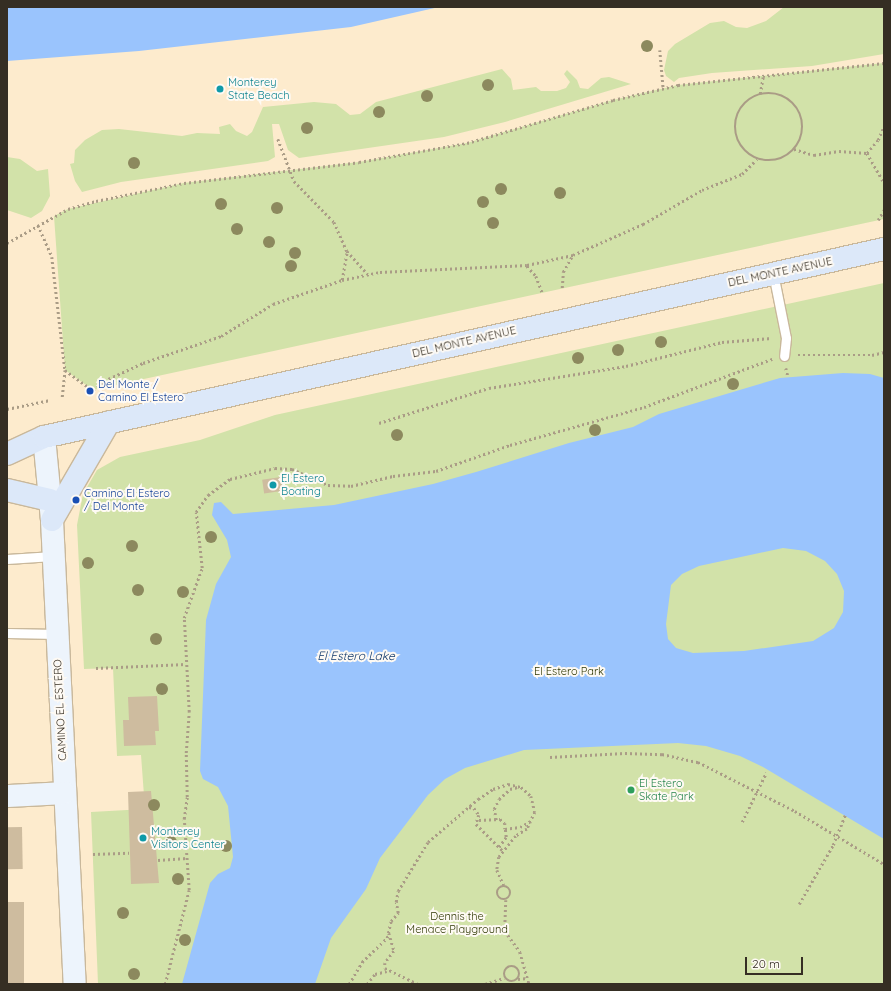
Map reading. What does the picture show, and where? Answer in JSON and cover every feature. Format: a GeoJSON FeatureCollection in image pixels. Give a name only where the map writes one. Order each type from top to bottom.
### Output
{"type":"FeatureCollection","features":[{"type":"Feature","properties":{"kind":"main road","name":"DEL MONTE AVENUE"},"geometry":{"type":"LineString","coordinates":[[7,454],[44,437],[884,249]]}},
{"type":"Feature","properties":{"kind":"main road"},"geometry":{"type":"LineString","coordinates":[[7,490],[51,510],[109,422]]}},
{"type":"Feature","properties":{"kind":"main road","name":"DEL MONTE AVENUE"},"geometry":{"type":"LineString","coordinates":[[7,436],[44,437]]}},
{"type":"Feature","properties":{"kind":"street","name":"CAMINO EL ESTERO"},"geometry":{"type":"LineString","coordinates":[[44,437],[51,510],[64,793],[75,984]]}},
{"type":"Feature","properties":{"kind":"street"},"geometry":{"type":"LineString","coordinates":[[7,796],[64,793]]}},
{"type":"Feature","properties":{"kind":"lane"},"geometry":{"type":"LineString","coordinates":[[773,273],[786,338],[784,356]]}},
{"type":"Feature","properties":{"kind":"lane"},"geometry":{"type":"LineString","coordinates":[[7,559],[53,556]]}},
{"type":"Feature","properties":{"kind":"lane"},"geometry":{"type":"LineString","coordinates":[[7,633],[56,634]]}},
{"type":"Feature","properties":{"kind":"path"},"geometry":{"type":"LineString","coordinates":[[660,50],[663,88]]}},
{"type":"Feature","properties":{"kind":"path"},"geometry":{"type":"LineString","coordinates":[[7,243],[68,209],[96,201],[184,183],[417,153],[467,143],[613,100],[663,88],[884,63]]}},
{"type":"Feature","properties":{"kind":"path"},"geometry":{"type":"LineString","coordinates":[[760,94],[763,77]]}},
{"type":"Feature","properties":{"kind":"path"},"geometry":{"type":"LineString","coordinates":[[760,94],[781,96],[798,109],[803,130],[794,149],[777,160],[757,159],[742,148],[737,140],[735,126],[744,104],[760,94]]}},
{"type":"Feature","properties":{"kind":"path"},"geometry":{"type":"LineString","coordinates":[[867,153],[878,140],[884,126]]}},
{"type":"Feature","properties":{"kind":"path"},"geometry":{"type":"LineString","coordinates":[[278,139],[294,181],[334,222],[347,251],[368,274]]}},
{"type":"Feature","properties":{"kind":"path"},"geometry":{"type":"LineString","coordinates":[[794,149],[814,155],[839,151],[867,153]]}},
{"type":"Feature","properties":{"kind":"path"},"geometry":{"type":"LineString","coordinates":[[867,153],[884,183]]}},
{"type":"Feature","properties":{"kind":"path"},"geometry":{"type":"LineString","coordinates":[[65,370],[93,390],[104,381],[143,363],[221,336],[273,304],[342,280],[368,274],[409,270],[527,265],[573,255],[630,230],[702,190],[742,174],[757,159]]}},
{"type":"Feature","properties":{"kind":"path"},"geometry":{"type":"LineString","coordinates":[[878,220],[884,210]]}},
{"type":"Feature","properties":{"kind":"path"},"geometry":{"type":"LineString","coordinates":[[38,225],[52,257],[65,370],[62,397]]}},
{"type":"Feature","properties":{"kind":"path"},"geometry":{"type":"LineString","coordinates":[[342,280],[347,251]]}},
{"type":"Feature","properties":{"kind":"path"},"geometry":{"type":"LineString","coordinates":[[562,288],[563,272],[573,255]]}},
{"type":"Feature","properties":{"kind":"path"},"geometry":{"type":"LineString","coordinates":[[527,265],[536,276],[542,292]]}},
{"type":"Feature","properties":{"kind":"path"},"geometry":{"type":"LineString","coordinates":[[379,422],[489,388],[626,366],[722,342],[749,338],[786,338]]}},
{"type":"Feature","properties":{"kind":"path"},"geometry":{"type":"LineString","coordinates":[[165,984],[187,904],[187,858],[184,819],[188,797],[186,753],[188,712],[184,618],[202,568],[196,512],[208,495],[230,479],[275,468],[292,468],[328,485],[351,486],[393,476],[436,471],[510,445],[644,407],[784,356],[872,355],[884,352]]}},
{"type":"Feature","properties":{"kind":"path"},"geometry":{"type":"LineString","coordinates":[[7,410],[50,400]]}},
{"type":"Feature","properties":{"kind":"path"},"geometry":{"type":"LineString","coordinates":[[96,668],[186,664]]}},
{"type":"Feature","properties":{"kind":"path"},"geometry":{"type":"LineString","coordinates":[[550,757],[625,753],[662,754],[698,762],[758,792],[884,864]]}},
{"type":"Feature","properties":{"kind":"path"},"geometry":{"type":"LineString","coordinates":[[742,822],[766,773]]}},
{"type":"Feature","properties":{"kind":"path"},"geometry":{"type":"LineString","coordinates":[[349,984],[362,962],[384,941],[388,933],[391,920],[398,914],[396,897],[403,880],[428,842],[468,807],[501,785],[519,786],[534,801],[534,818],[527,829],[503,851],[497,865],[504,886],[508,887],[512,893],[506,900],[505,930],[520,952],[529,984]]}},
{"type":"Feature","properties":{"kind":"path"},"geometry":{"type":"LineString","coordinates":[[496,820],[494,809],[499,799],[510,789],[519,786]]}},
{"type":"Feature","properties":{"kind":"path"},"geometry":{"type":"LineString","coordinates":[[468,807],[477,811],[480,820]]}},
{"type":"Feature","properties":{"kind":"path"},"geometry":{"type":"LineString","coordinates":[[799,904],[837,836],[845,815]]}},
{"type":"Feature","properties":{"kind":"path"},"geometry":{"type":"LineString","coordinates":[[506,829],[520,828],[534,818]]}},
{"type":"Feature","properties":{"kind":"path"},"geometry":{"type":"LineString","coordinates":[[499,847],[506,837],[506,829],[503,821],[480,820],[476,824],[499,847],[503,851]]}},
{"type":"Feature","properties":{"kind":"path"},"geometry":{"type":"LineString","coordinates":[[93,854],[129,853]]}},
{"type":"Feature","properties":{"kind":"path"},"geometry":{"type":"LineString","coordinates":[[158,860],[187,858]]}},
{"type":"Feature","properties":{"kind":"path"},"geometry":{"type":"LineString","coordinates":[[504,886],[500,888],[497,894],[502,900],[506,900]]}},
{"type":"Feature","properties":{"kind":"path"},"geometry":{"type":"LineString","coordinates":[[388,933],[394,951],[384,965],[390,971],[418,984]]}},
{"type":"Feature","properties":{"kind":"path"},"geometry":{"type":"LineString","coordinates":[[504,978],[504,971],[511,966],[518,969],[518,979]]}},
{"type":"Feature","properties":{"kind":"path"},"geometry":{"type":"LineString","coordinates":[[367,984],[380,971],[390,971]]}},
{"type":"Feature","properties":{"kind":"path"},"geometry":{"type":"LineString","coordinates":[[485,984],[504,978],[511,982],[518,979],[527,978]]}},
{"type":"Feature","properties":{"kind":"green space"},"geometry":{"type":"Polygon","coordinates":[[[784,7],[884,7],[884,54],[812,66],[712,73],[679,78],[674,82],[666,76],[664,70],[668,51],[675,44],[710,23],[724,21],[736,27],[747,28],[766,21],[784,7]]]}},
{"type":"Feature","properties":{"kind":"green space"},"geometry":{"type":"Polygon","coordinates":[[[884,63],[884,219],[93,390],[65,370],[54,216],[68,209],[184,183],[359,162],[467,143],[613,100],[678,85],[884,63]]]}},
{"type":"Feature","properties":{"kind":"green space"},"geometry":{"type":"Polygon","coordinates":[[[502,69],[511,79],[513,90],[536,87],[541,91],[557,91],[566,88],[570,82],[564,74],[567,70],[577,80],[580,88],[588,89],[601,78],[609,77],[631,84],[505,122],[444,137],[299,158],[288,150],[279,124],[272,124],[275,157],[268,161],[121,182],[82,192],[75,181],[70,164],[74,163],[75,150],[85,140],[102,130],[119,129],[182,136],[197,133],[220,134],[219,127],[230,124],[236,131],[247,136],[252,132],[263,107],[314,102],[336,104],[350,115],[360,114],[376,102],[502,69]]]}},
{"type":"Feature","properties":{"kind":"green space"},"geometry":{"type":"Polygon","coordinates":[[[7,157],[20,159],[37,171],[48,169],[50,196],[42,211],[31,218],[7,210],[7,157]]]}},
{"type":"Feature","properties":{"kind":"green space","name":"El Estero Park"},"geometry":{"type":"Polygon","coordinates":[[[884,283],[884,984],[98,984],[91,812],[145,809],[141,755],[117,756],[113,668],[84,669],[77,525],[83,494],[97,470],[120,457],[200,440],[275,415],[884,283]]]}},
{"type":"Feature","properties":{"kind":"water"},"geometry":{"type":"Polygon","coordinates":[[[7,7],[439,7],[351,27],[139,51],[7,61],[7,7]]]}},
{"type":"Feature","properties":{"kind":"water","name":"El Estero Lake"},"geometry":{"type":"Polygon","coordinates":[[[843,373],[870,374],[884,378],[884,839],[763,767],[740,756],[706,746],[678,743],[524,750],[465,768],[445,779],[428,795],[380,858],[366,889],[331,938],[315,984],[182,984],[210,883],[218,874],[230,868],[233,857],[228,806],[218,787],[203,779],[200,771],[206,620],[216,584],[231,557],[227,540],[212,515],[214,503],[221,502],[233,514],[334,505],[433,484],[569,443],[633,427],[659,414],[780,378],[843,373]],[[783,548],[699,566],[682,574],[671,585],[666,624],[668,639],[676,648],[693,653],[744,651],[813,641],[834,628],[843,612],[844,591],[837,574],[825,561],[806,551],[783,548]]]}},
{"type":"Feature","properties":{"kind":"building","name":"El Estero Boating"},"geometry":{"type":"Polygon","coordinates":[[[281,477],[283,491],[264,494],[262,480],[281,477]]]}},
{"type":"Feature","properties":{"kind":"building"},"geometry":{"type":"Polygon","coordinates":[[[157,696],[159,731],[155,731],[156,745],[124,746],[123,720],[129,720],[128,697],[157,696]]]}},
{"type":"Feature","properties":{"kind":"building","name":"Monterey Visitors Center"},"geometry":{"type":"Polygon","coordinates":[[[151,791],[159,883],[131,884],[128,792],[151,791]]]}},
{"type":"Feature","properties":{"kind":"building"},"geometry":{"type":"Polygon","coordinates":[[[7,827],[22,827],[23,869],[8,869],[7,827]]]}},
{"type":"Feature","properties":{"kind":"building"},"geometry":{"type":"Polygon","coordinates":[[[7,902],[24,902],[24,984],[7,984],[7,902]]]}},
{"type":"Feature","properties":{"kind":"place","name":"Monterey State Beach"},"geometry":{"type":"Point","coordinates":[220,89]}},
{"type":"Feature","properties":{"kind":"place","name":"Del Monte / Camino El Estero"},"geometry":{"type":"Point","coordinates":[90,391]}},
{"type":"Feature","properties":{"kind":"place","name":"El Estero Boating"},"geometry":{"type":"Point","coordinates":[273,485]}},
{"type":"Feature","properties":{"kind":"place","name":"Camino El Estero / Del Monte"},"geometry":{"type":"Point","coordinates":[76,500]}},
{"type":"Feature","properties":{"kind":"place","name":"El Estero Skate Park"},"geometry":{"type":"Point","coordinates":[631,790]}},
{"type":"Feature","properties":{"kind":"place","name":"Monterey Visitors Center"},"geometry":{"type":"Point","coordinates":[143,838]}},
{"type":"Feature","properties":{"kind":"park label","name":"Dennis the Menace Playground"},"geometry":{"type":"Point","coordinates":[457,923]}}]}
